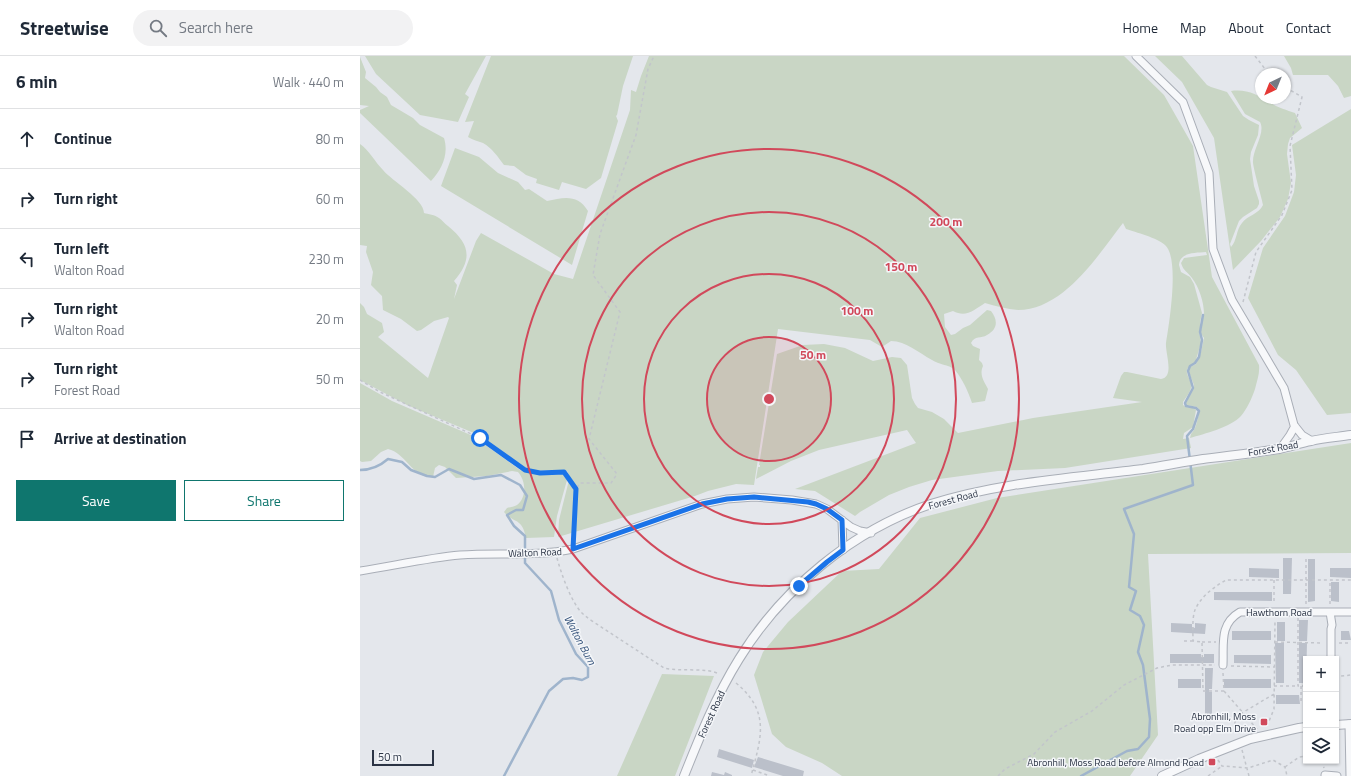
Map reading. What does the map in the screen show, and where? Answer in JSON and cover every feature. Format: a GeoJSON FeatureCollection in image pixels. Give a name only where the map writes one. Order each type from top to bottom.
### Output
{"type":"FeatureCollection","features":[{"type":"Feature","properties":{"kind":"street"},"geometry":{"type":"LineString","coordinates":[[1136,56],[1183,102],[1209,173],[1213,249],[1232,300],[1284,388],[1295,426],[1302,435],[1312,441]]}},
{"type":"Feature","properties":{"kind":"street"},"geometry":{"type":"LineString","coordinates":[[1280,449],[1295,426]]}},
{"type":"Feature","properties":{"kind":"street","name":"Forest Road"},"geometry":{"type":"LineString","coordinates":[[684,776],[711,710],[730,674],[749,644],[767,621],[787,598],[815,571],[843,550],[898,518],[931,504],[1002,487],[1077,476],[1144,469],[1280,449],[1312,441],[1351,435]]}},
{"type":"Feature","properties":{"kind":"street","name":"Walton Road"},"geometry":{"type":"LineString","coordinates":[[360,571],[459,555],[555,553],[573,549],[702,504],[727,499],[754,497],[808,502],[827,509],[855,529],[871,533]]}},
{"type":"Feature","properties":{"kind":"street"},"geometry":{"type":"LineString","coordinates":[[842,520],[843,550]]}},
{"type":"Feature","properties":{"kind":"street","name":"Hawthorn Road"},"geometry":{"type":"LineString","coordinates":[[1223,665],[1224,630],[1227,623],[1234,615],[1240,612],[1351,612]]}},
{"type":"Feature","properties":{"kind":"street"},"geometry":{"type":"LineString","coordinates":[[1330,612],[1332,625],[1331,656]]}},
{"type":"Feature","properties":{"kind":"street"},"geometry":{"type":"LineString","coordinates":[[1339,725],[1350,724],[1350,776]]}},
{"type":"Feature","properties":{"kind":"street"},"geometry":{"type":"LineString","coordinates":[[1162,776],[1213,753],[1250,739],[1303,728]]}},
{"type":"Feature","properties":{"kind":"street"},"geometry":{"type":"LineString","coordinates":[[1325,775],[1337,776]]}},
{"type":"Feature","properties":{"kind":"path"},"geometry":{"type":"LineString","coordinates":[[573,549],[576,489],[580,483],[611,483],[617,474],[589,439],[620,312],[593,275],[600,234],[636,135],[648,69],[654,56]]}},
{"type":"Feature","properties":{"kind":"path"},"geometry":{"type":"LineString","coordinates":[[1255,56],[1264,68]]}},
{"type":"Feature","properties":{"kind":"path"},"geometry":{"type":"LineString","coordinates":[[1240,313],[1256,252],[1282,215],[1292,190],[1290,146],[1302,97],[1291,91]]}},
{"type":"Feature","properties":{"kind":"path"},"geometry":{"type":"LineString","coordinates":[[360,380],[380,392],[480,438],[525,470],[540,473],[564,472],[576,489]]}},
{"type":"Feature","properties":{"kind":"path"},"geometry":{"type":"LineString","coordinates":[[555,553],[561,572],[576,604],[581,612],[592,621],[664,668],[675,671],[713,671],[719,674]]}},
{"type":"Feature","properties":{"kind":"path"},"geometry":{"type":"LineString","coordinates":[[1306,558],[1306,612]]}},
{"type":"Feature","properties":{"kind":"path"},"geometry":{"type":"LineString","coordinates":[[1193,642],[1195,611],[1204,596],[1214,587],[1226,580],[1351,580]]}},
{"type":"Feature","properties":{"kind":"path"},"geometry":{"type":"LineString","coordinates":[[1263,736],[1274,709],[1274,580]]}},
{"type":"Feature","properties":{"kind":"path"},"geometry":{"type":"LineString","coordinates":[[1330,580],[1330,612]]}},
{"type":"Feature","properties":{"kind":"path"},"geometry":{"type":"LineString","coordinates":[[1298,612],[1299,686],[1301,703]]}},
{"type":"Feature","properties":{"kind":"path"},"geometry":{"type":"LineString","coordinates":[[1184,641],[1224,642]]}},
{"type":"Feature","properties":{"kind":"path"},"geometry":{"type":"LineString","coordinates":[[1202,642],[1203,691],[1224,691]]}},
{"type":"Feature","properties":{"kind":"path"},"geometry":{"type":"LineString","coordinates":[[1275,642],[1351,643]]}},
{"type":"Feature","properties":{"kind":"path"},"geometry":{"type":"LineString","coordinates":[[998,776],[1005,769],[1034,754],[1055,732],[1092,711],[1124,685],[1158,668],[1172,665],[1275,667]]}},
{"type":"Feature","properties":{"kind":"path"},"geometry":{"type":"LineString","coordinates":[[1223,665],[1224,691],[1252,724]]}},
{"type":"Feature","properties":{"kind":"path"},"geometry":{"type":"LineString","coordinates":[[1339,677],[1351,675]]}},
{"type":"Feature","properties":{"kind":"path"},"geometry":{"type":"LineString","coordinates":[[736,683],[746,691],[758,708],[762,726],[758,752],[751,776]]}},
{"type":"Feature","properties":{"kind":"path"},"geometry":{"type":"LineString","coordinates":[[1274,686],[1303,686]]}},
{"type":"Feature","properties":{"kind":"path"},"geometry":{"type":"LineString","coordinates":[[1235,730],[1236,720],[1242,713],[1274,694]]}},
{"type":"Feature","properties":{"kind":"path"},"geometry":{"type":"LineString","coordinates":[[1242,750],[1249,776]]}},
{"type":"Feature","properties":{"kind":"path"},"geometry":{"type":"LineString","coordinates":[[1213,753],[1222,766]]}},
{"type":"Feature","properties":{"kind":"path"},"geometry":{"type":"LineString","coordinates":[[1285,767],[1299,757],[1303,756]]}},
{"type":"Feature","properties":{"kind":"path"},"geometry":{"type":"LineString","coordinates":[[1208,776],[1222,766],[1248,768],[1273,760],[1285,767],[1287,776]]}},
{"type":"Feature","properties":{"kind":"path"},"geometry":{"type":"LineString","coordinates":[[753,770],[770,776]]}},
{"type":"Feature","properties":{"kind":"green space"},"geometry":{"type":"Polygon","coordinates":[[[365,56],[486,56],[465,94],[469,97],[458,122],[420,115],[376,74],[365,56]]]}},
{"type":"Feature","properties":{"kind":"green space"},"geometry":{"type":"Polygon","coordinates":[[[491,56],[633,56],[623,86],[616,116],[618,121],[601,178],[586,189],[562,182],[559,190],[536,183],[537,179],[526,175],[514,166],[504,165],[489,147],[468,137],[474,121],[465,122],[491,56]]]}},
{"type":"Feature","properties":{"kind":"green space"},"geometry":{"type":"Polygon","coordinates":[[[649,56],[1124,56],[1164,95],[1193,146],[1212,277],[1259,365],[1259,374],[1255,389],[1247,407],[1241,416],[1231,424],[1190,438],[1196,426],[1200,411],[1197,407],[1187,405],[1186,403],[1194,388],[1188,370],[1196,364],[1201,352],[1204,338],[1200,332],[1202,328],[1204,309],[1197,286],[1192,278],[1183,268],[1181,263],[1184,258],[1207,255],[1206,252],[1193,253],[1185,255],[1180,261],[1179,265],[1181,272],[1190,277],[1194,284],[1202,313],[1200,323],[1201,328],[1199,331],[1201,343],[1195,363],[1187,369],[1191,388],[1183,402],[1183,405],[1186,407],[1196,410],[1193,427],[1184,433],[1183,439],[1189,438],[1191,448],[1065,468],[998,471],[932,480],[889,495],[855,516],[815,491],[795,489],[916,443],[907,430],[819,450],[791,461],[756,479],[758,467],[760,467],[759,465],[777,354],[803,345],[824,344],[845,348],[873,361],[892,357],[901,358],[907,365],[912,398],[918,408],[932,412],[944,419],[958,433],[1033,418],[1142,402],[1113,398],[1121,376],[1124,372],[1161,379],[1168,374],[1166,343],[1172,292],[1172,263],[1169,252],[1162,242],[1126,229],[1123,223],[1091,265],[1065,291],[1050,301],[1035,308],[1018,310],[985,303],[970,312],[962,314],[953,311],[944,314],[945,327],[951,335],[970,325],[987,310],[991,311],[995,318],[996,324],[991,333],[974,339],[971,343],[973,346],[980,349],[979,360],[983,366],[982,375],[988,389],[985,401],[972,403],[965,386],[955,370],[935,362],[902,343],[891,341],[882,347],[870,340],[778,329],[754,485],[736,484],[708,491],[558,537],[559,520],[569,480],[567,471],[537,471],[524,468],[510,460],[481,436],[407,405],[360,380],[360,303],[364,307],[367,314],[382,323],[384,332],[378,337],[428,378],[449,318],[434,321],[417,331],[401,319],[383,310],[382,296],[371,285],[373,272],[366,252],[367,246],[360,245],[360,144],[387,174],[419,202],[424,213],[434,215],[439,218],[461,239],[465,246],[466,259],[464,266],[454,281],[457,285],[454,299],[476,241],[481,233],[554,274],[573,279],[630,110],[631,90],[636,92],[649,56]]]}},
{"type":"Feature","properties":{"kind":"green space"},"geometry":{"type":"Polygon","coordinates":[[[1155,56],[1182,56],[1207,85],[1227,92],[1243,116],[1259,125],[1258,135],[1251,152],[1250,159],[1254,186],[1259,204],[1257,208],[1239,221],[1230,244],[1231,247],[1242,223],[1263,205],[1253,163],[1253,158],[1261,131],[1260,122],[1245,114],[1231,91],[1252,93],[1255,94],[1255,104],[1273,104],[1295,113],[1302,128],[1290,138],[1288,144],[1287,154],[1291,183],[1288,199],[1280,217],[1261,241],[1233,270],[1214,138],[1182,82],[1155,56]]]}},
{"type":"Feature","properties":{"kind":"green space"},"geometry":{"type":"Polygon","coordinates":[[[1284,56],[1351,56],[1351,96],[1344,98],[1338,86],[1328,75],[1293,75],[1284,56]]]}},
{"type":"Feature","properties":{"kind":"green space"},"geometry":{"type":"Polygon","coordinates":[[[360,57],[366,72],[365,78],[387,97],[391,105],[413,118],[420,125],[444,138],[446,150],[444,161],[431,181],[360,113],[360,110],[369,106],[360,105],[360,57]]]}},
{"type":"Feature","properties":{"kind":"green space"},"geometry":{"type":"Polygon","coordinates":[[[1351,109],[1351,413],[1327,415],[1296,370],[1278,355],[1248,298],[1263,248],[1285,216],[1294,192],[1296,175],[1292,145],[1351,109]]]}},
{"type":"Feature","properties":{"kind":"green space"},"geometry":{"type":"Polygon","coordinates":[[[455,148],[479,157],[498,173],[518,182],[525,190],[529,189],[547,201],[559,198],[570,198],[575,199],[584,206],[588,211],[572,265],[441,186],[455,148]]]}},
{"type":"Feature","properties":{"kind":"green space"},"geometry":{"type":"Polygon","coordinates":[[[360,383],[392,401],[473,436],[520,470],[535,474],[560,473],[565,475],[567,480],[557,516],[554,537],[526,538],[520,524],[504,512],[507,508],[517,505],[524,493],[523,480],[518,472],[512,471],[487,476],[456,478],[445,467],[439,465],[435,468],[433,477],[426,477],[415,470],[400,455],[388,449],[381,452],[371,461],[360,461],[360,383]]]}},
{"type":"Feature","properties":{"kind":"green space"},"geometry":{"type":"Polygon","coordinates":[[[1351,443],[1351,553],[1148,554],[1158,735],[1130,776],[842,776],[822,763],[786,747],[772,734],[754,675],[763,652],[788,622],[842,571],[879,569],[920,518],[997,498],[1351,443]]]}},
{"type":"Feature","properties":{"kind":"green space"},"geometry":{"type":"Polygon","coordinates":[[[662,674],[714,676],[675,776],[617,776],[662,674]]]}},
{"type":"Feature","properties":{"kind":"building"},"geometry":{"type":"Polygon","coordinates":[[[1283,558],[1292,558],[1291,594],[1283,594],[1283,558]]]}},
{"type":"Feature","properties":{"kind":"building"},"geometry":{"type":"Polygon","coordinates":[[[1308,559],[1315,559],[1315,601],[1308,602],[1308,559]]]}},
{"type":"Feature","properties":{"kind":"building"},"geometry":{"type":"Polygon","coordinates":[[[1249,568],[1279,569],[1279,578],[1249,577],[1249,568]]]}},
{"type":"Feature","properties":{"kind":"building"},"geometry":{"type":"Polygon","coordinates":[[[1330,568],[1351,568],[1351,578],[1330,577],[1330,568]]]}},
{"type":"Feature","properties":{"kind":"building"},"geometry":{"type":"Polygon","coordinates":[[[1331,582],[1339,582],[1339,602],[1331,601],[1331,582]]]}},
{"type":"Feature","properties":{"kind":"building"},"geometry":{"type":"Polygon","coordinates":[[[1214,592],[1272,592],[1272,601],[1214,600],[1214,592]]]}},
{"type":"Feature","properties":{"kind":"building"},"geometry":{"type":"Polygon","coordinates":[[[1299,620],[1308,620],[1307,641],[1299,641],[1299,620]]]}},
{"type":"Feature","properties":{"kind":"building"},"geometry":{"type":"Polygon","coordinates":[[[1277,622],[1285,622],[1285,641],[1277,641],[1277,622]]]}},
{"type":"Feature","properties":{"kind":"building"},"geometry":{"type":"Polygon","coordinates":[[[1171,623],[1192,624],[1192,627],[1195,628],[1195,623],[1206,624],[1205,634],[1171,632],[1171,623]]]}},
{"type":"Feature","properties":{"kind":"building"},"geometry":{"type":"Polygon","coordinates":[[[1232,631],[1271,631],[1271,640],[1232,640],[1232,631]]]}},
{"type":"Feature","properties":{"kind":"building"},"geometry":{"type":"Polygon","coordinates":[[[1341,631],[1349,631],[1351,640],[1341,640],[1341,631]]]}},
{"type":"Feature","properties":{"kind":"building"},"geometry":{"type":"Polygon","coordinates":[[[1275,643],[1284,643],[1284,683],[1276,683],[1275,643]]]}},
{"type":"Feature","properties":{"kind":"building"},"geometry":{"type":"Polygon","coordinates":[[[1299,643],[1307,643],[1307,656],[1303,656],[1303,683],[1299,683],[1299,643]]]}},
{"type":"Feature","properties":{"kind":"building"},"geometry":{"type":"Polygon","coordinates":[[[1170,654],[1201,654],[1201,657],[1204,657],[1204,654],[1214,654],[1214,663],[1170,663],[1170,654]]]}},
{"type":"Feature","properties":{"kind":"building"},"geometry":{"type":"Polygon","coordinates":[[[1234,655],[1271,655],[1271,664],[1234,663],[1234,655]]]}},
{"type":"Feature","properties":{"kind":"building"},"geometry":{"type":"Polygon","coordinates":[[[1205,668],[1213,668],[1212,689],[1209,689],[1209,692],[1212,692],[1212,721],[1205,721],[1205,668]]]}},
{"type":"Feature","properties":{"kind":"building"},"geometry":{"type":"Polygon","coordinates":[[[1178,679],[1201,679],[1201,688],[1178,688],[1178,679]]]}},
{"type":"Feature","properties":{"kind":"building"},"geometry":{"type":"Polygon","coordinates":[[[1224,679],[1271,679],[1271,688],[1224,688],[1224,679]]]}},
{"type":"Feature","properties":{"kind":"building"},"geometry":{"type":"Polygon","coordinates":[[[1276,695],[1299,695],[1300,704],[1276,704],[1276,695]]]}},
{"type":"Feature","properties":{"kind":"building"},"geometry":{"type":"Polygon","coordinates":[[[719,749],[754,760],[752,768],[717,757],[719,749]]]}},
{"type":"Feature","properties":{"kind":"building"},"geometry":{"type":"Polygon","coordinates":[[[758,757],[804,771],[803,776],[783,776],[754,767],[758,757]]]}},
{"type":"Feature","properties":{"kind":"building"},"geometry":{"type":"Polygon","coordinates":[[[712,772],[724,775],[725,772],[732,776],[711,776],[712,772]]]}},
{"type":"Feature","properties":{"kind":"waterway"},"geometry":{"type":"LineString","coordinates":[[1081,776],[1127,751],[1138,749],[1149,737],[1150,719],[1143,665],[1138,652],[1144,625],[1140,616],[1130,610],[1136,591],[1129,587],[1134,534],[1124,509],[1193,485],[1187,436],[1193,429],[1199,411],[1196,408],[1186,406],[1185,403],[1193,388],[1188,371],[1190,366],[1195,363],[1199,357],[1202,340],[1200,332],[1203,315]]}},
{"type":"Feature","properties":{"kind":"waterway","name":"Walton Burn"},"geometry":{"type":"LineString","coordinates":[[360,470],[375,467],[388,459],[402,462],[411,470],[427,476],[435,477],[449,469],[474,479],[501,475],[520,485],[527,496],[523,510],[516,510],[507,515],[514,526],[525,536],[525,563],[551,591],[559,620],[576,654],[588,667],[588,677],[582,680],[573,678],[563,679],[549,691],[504,776]]}},
{"type":"Feature","properties":{"kind":"place","name":"Abronhill, Moss Road opp Elm Drive"},"geometry":{"type":"Point","coordinates":[1264,722]}},
{"type":"Feature","properties":{"kind":"place","name":"Abronhill, Moss Road before Almond Road"},"geometry":{"type":"Point","coordinates":[1212,762]}},
{"type":"Feature","properties":{"kind":"route"},"geometry":{"type":"LineString","coordinates":[[480,438],[525,470],[540,473],[564,472],[576,489],[572,543],[573,549],[702,504],[727,499],[754,497],[792,500],[822,506],[842,520],[844,539],[843,550],[815,571],[799,586]]}}]}
